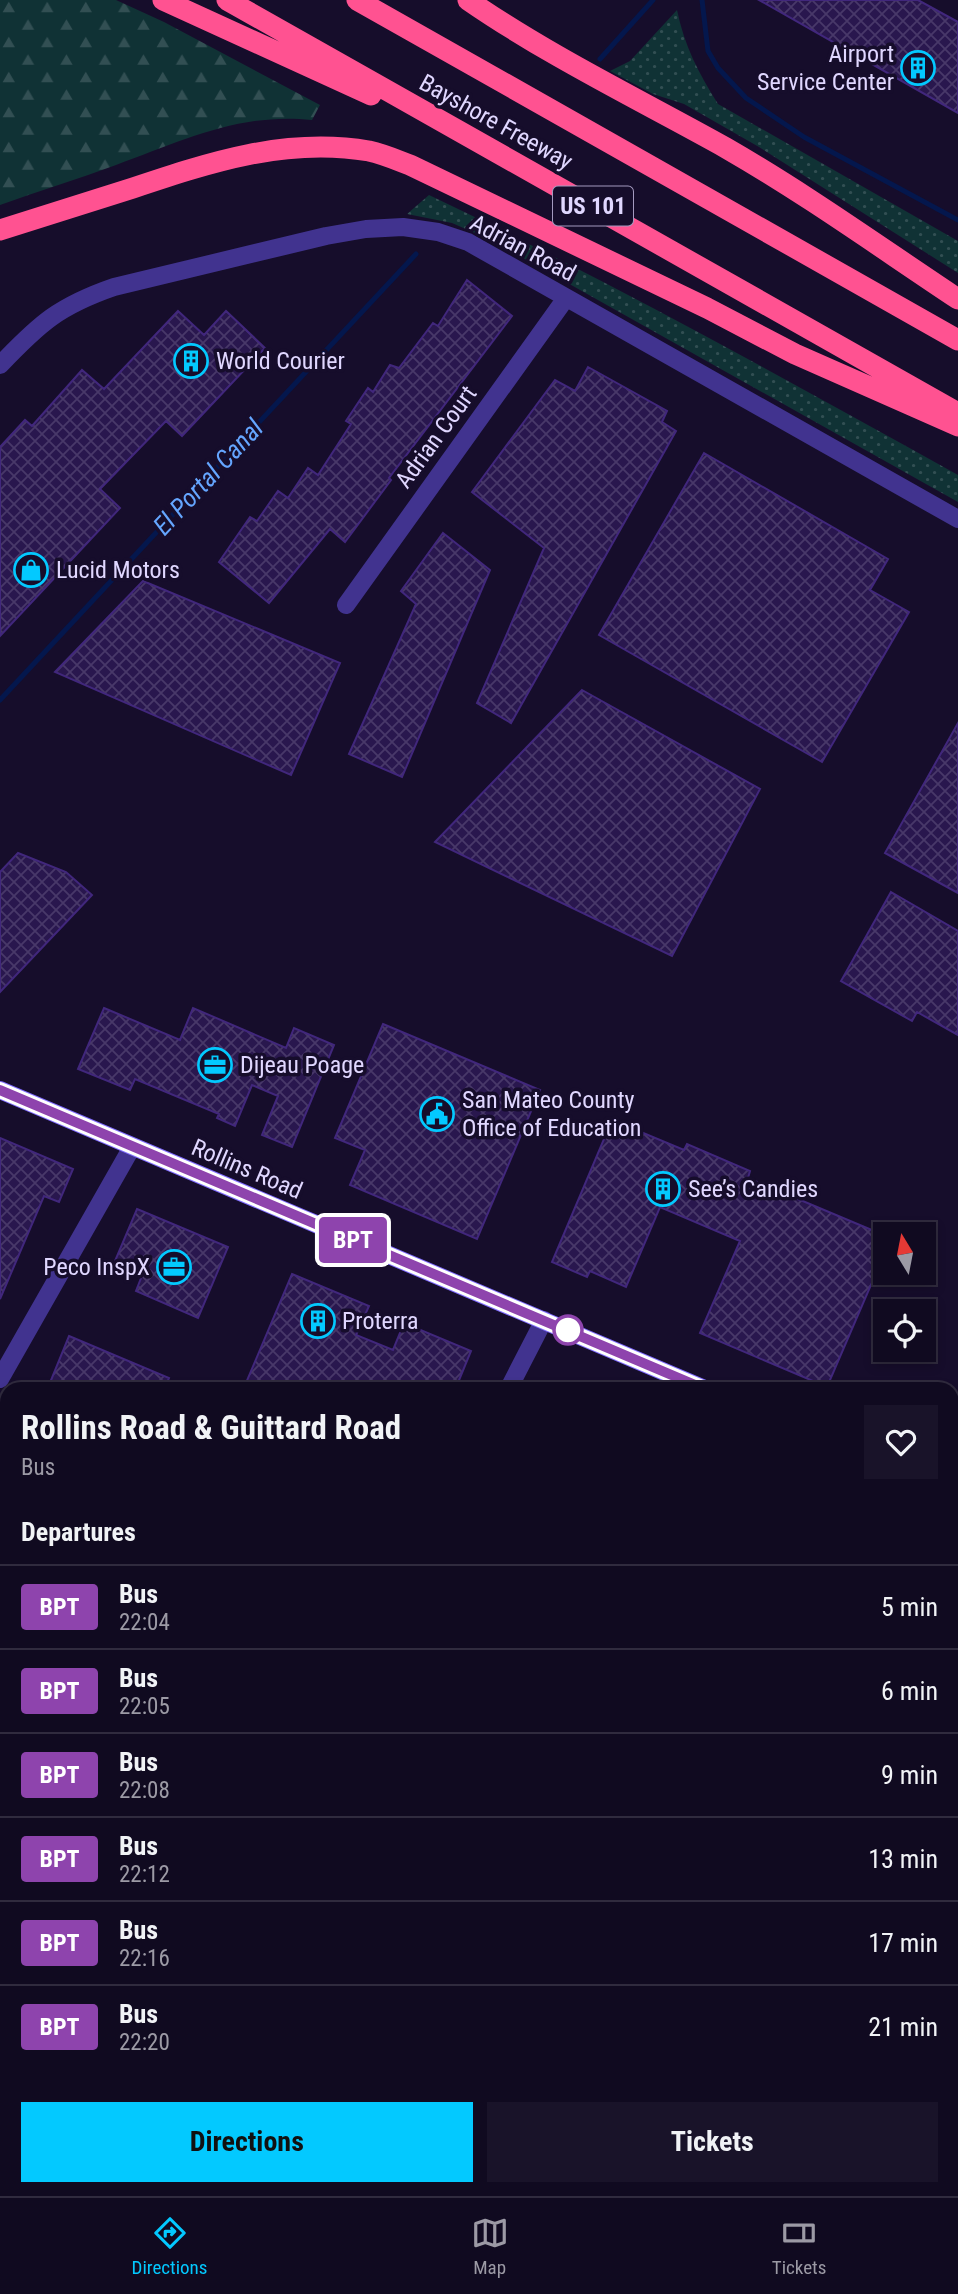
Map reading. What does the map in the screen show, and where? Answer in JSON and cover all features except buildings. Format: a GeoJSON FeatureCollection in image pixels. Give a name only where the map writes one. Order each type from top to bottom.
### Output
{"type":"FeatureCollection","features":[{"type":"Feature","properties":{"kind":"highway"},"geometry":{"type":"LineString","coordinates":[[163,0],[499,153]]}},
{"type":"Feature","properties":{"kind":"highway","name":"Bayshore Freeway"},"geometry":{"type":"LineString","coordinates":[[227,0],[958,413]]}},
{"type":"Feature","properties":{"kind":"highway","name":"Bayshore Freeway"},"geometry":{"type":"LineString","coordinates":[[357,0],[958,340]]}},
{"type":"Feature","properties":{"kind":"highway"},"geometry":{"type":"LineString","coordinates":[[468,0],[533,41],[740,157],[958,299]]}},
{"type":"Feature","properties":{"kind":"highway"},"geometry":{"type":"LineString","coordinates":[[0,230],[199,166],[253,152],[290,147],[331,146],[372,152],[410,165],[707,308],[795,354],[958,426]]}},
{"type":"Feature","properties":{"kind":"main road","name":"Rollins Road"},"geometry":{"type":"LineString","coordinates":[[0,1090],[688,1382]]}},
{"type":"Feature","properties":{"kind":"street","name":"Adrian Road"},"geometry":{"type":"LineString","coordinates":[[0,365],[50,316],[82,299],[114,287],[326,236],[366,229],[403,227],[438,232],[468,242],[958,519]]}},
{"type":"Feature","properties":{"kind":"street","name":"Adrian Court"},"geometry":{"type":"LineString","coordinates":[[346,605],[566,298]]}},
{"type":"Feature","properties":{"kind":"street"},"geometry":{"type":"LineString","coordinates":[[0,1379],[132,1147]]}},
{"type":"Feature","properties":{"kind":"street"},"geometry":{"type":"LineString","coordinates":[[512,1382],[544,1320]]}},
{"type":"Feature","properties":{"kind":"green space"},"geometry":{"type":"Polygon","coordinates":[[[0,0],[116,0],[164,22],[320,105],[312,120],[260,120],[212,130],[0,205],[0,0]]]}},
{"type":"Feature","properties":{"kind":"green space"},"geometry":{"type":"Polygon","coordinates":[[[677,10],[693,59],[718,104],[958,241],[958,273],[759,147],[684,104],[653,94],[610,71],[630,61],[677,10]]]}},
{"type":"Feature","properties":{"kind":"green space"},"geometry":{"type":"Polygon","coordinates":[[[429,195],[630,296],[958,475],[958,502],[491,240],[452,223],[407,214],[429,195]]]}},
{"type":"Feature","properties":{"kind":"waterway","name":"El Portal Canal"},"geometry":{"type":"LineString","coordinates":[[600,59],[653,0]]}},
{"type":"Feature","properties":{"kind":"waterway"},"geometry":{"type":"LineString","coordinates":[[702,0],[708,51],[718,68],[746,98],[804,137],[958,220]]}},
{"type":"Feature","properties":{"kind":"waterway","name":"El Portal Canal"},"geometry":{"type":"LineString","coordinates":[[0,700],[416,254]]}},
{"type":"Feature","properties":{"kind":"bus line","name":"BPT"},"geometry":{"type":"LineString","coordinates":[[0,1090],[688,1382]]}},
{"type":"Feature","properties":{"kind":"place","name":"Airport Service Center"},"geometry":{"type":"Point","coordinates":[918,68]}},
{"type":"Feature","properties":{"kind":"place","name":"World Courier"},"geometry":{"type":"Point","coordinates":[191,361]}},
{"type":"Feature","properties":{"kind":"place","name":"Lucid Motors"},"geometry":{"type":"Point","coordinates":[31,570]}},
{"type":"Feature","properties":{"kind":"place","name":"Dijeau Poage"},"geometry":{"type":"Point","coordinates":[215,1065]}},
{"type":"Feature","properties":{"kind":"place","name":"San Mateo County Office of Education"},"geometry":{"type":"Point","coordinates":[437,1114]}},
{"type":"Feature","properties":{"kind":"place","name":"See’s Candies"},"geometry":{"type":"Point","coordinates":[663,1189]}},
{"type":"Feature","properties":{"kind":"place","name":"Peco InspX"},"geometry":{"type":"Point","coordinates":[174,1267]}},
{"type":"Feature","properties":{"kind":"place","name":"Proterra"},"geometry":{"type":"Point","coordinates":[318,1321]}}]}
